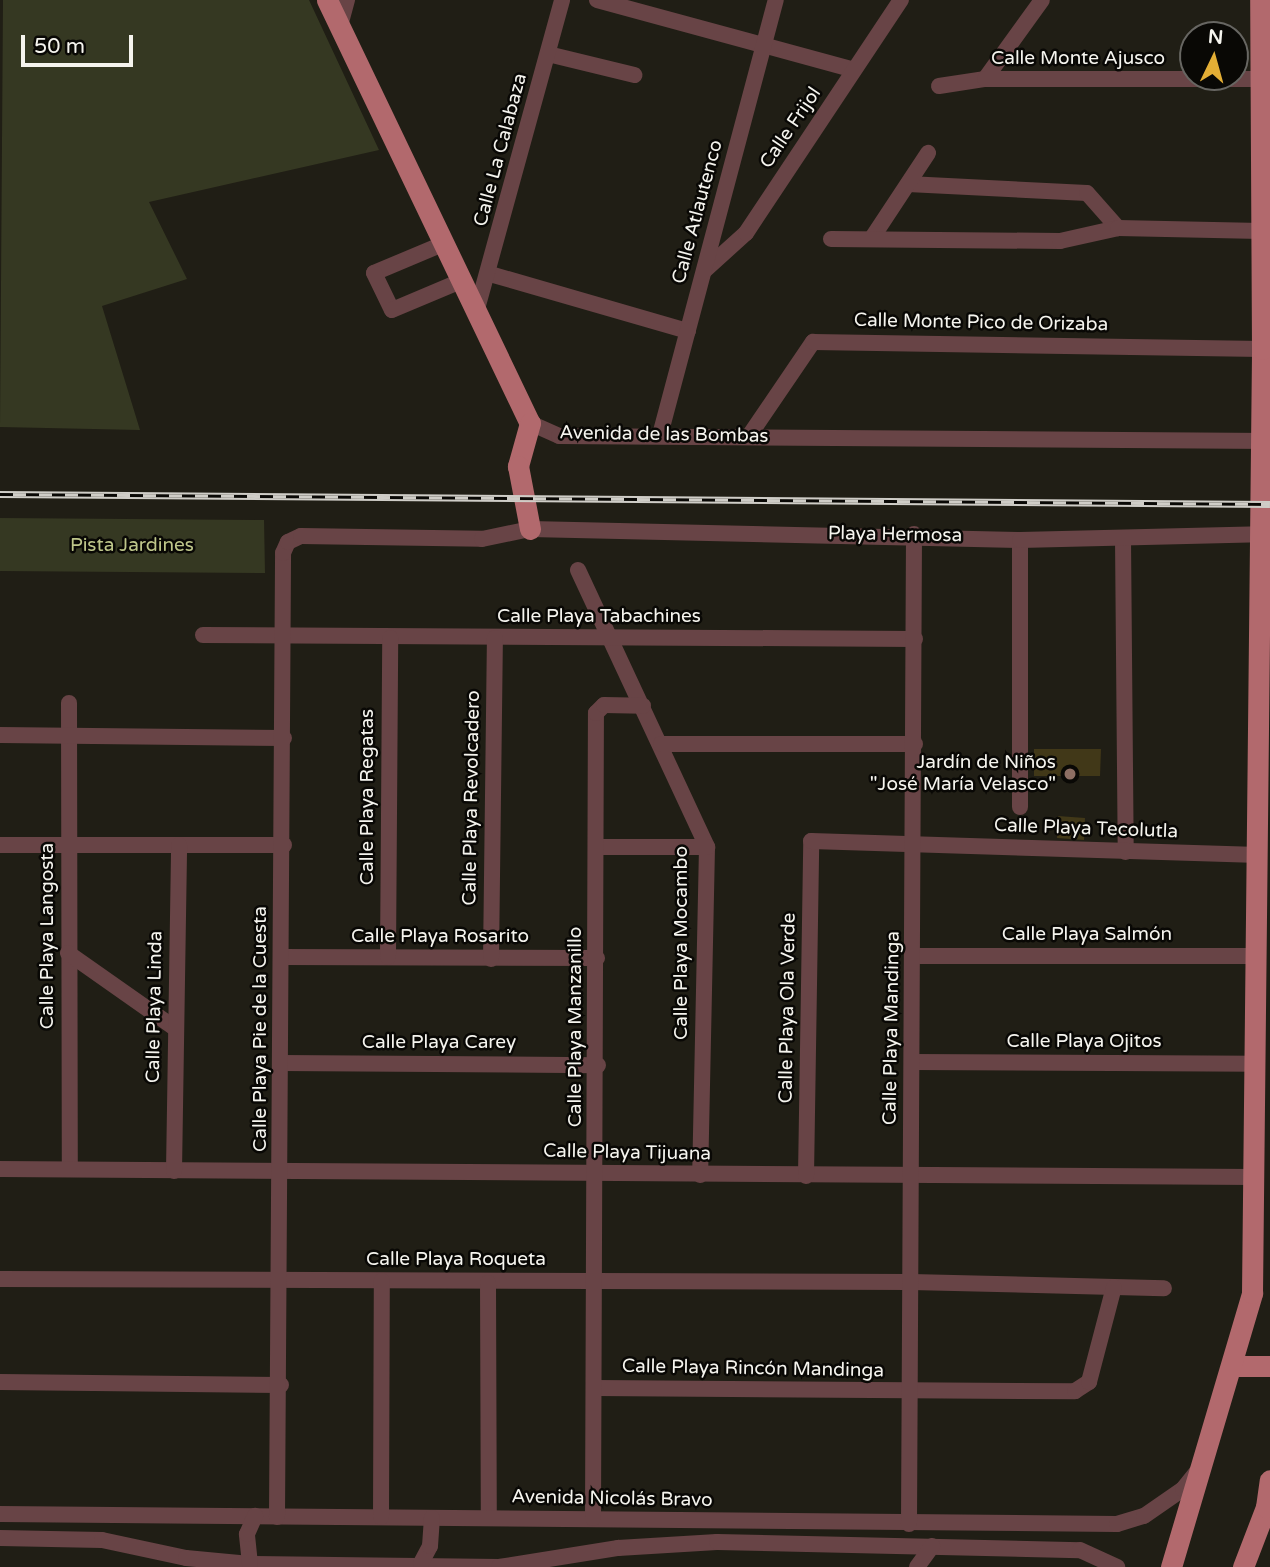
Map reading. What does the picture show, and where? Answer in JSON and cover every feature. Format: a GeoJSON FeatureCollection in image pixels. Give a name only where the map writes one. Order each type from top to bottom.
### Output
{"type":"FeatureCollection","features":[{"type":"Feature","properties":{"kind":"main road"},"geometry":{"type":"LineString","coordinates":[[327,0],[530,423],[518,466],[530,529]]}},
{"type":"Feature","properties":{"kind":"main road"},"geometry":{"type":"LineString","coordinates":[[1171,1567],[1252,1293],[1259,855],[1265,803],[1260,534],[1265,440],[1260,0]]}},
{"type":"Feature","properties":{"kind":"main road"},"geometry":{"type":"LineString","coordinates":[[1232,1366],[1270,1366]]}},
{"type":"Feature","properties":{"kind":"main road"},"geometry":{"type":"LineString","coordinates":[[1248,1565],[1268,1507],[1270,1480]]}},
{"type":"Feature","properties":{"kind":"street"},"geometry":{"type":"LineString","coordinates":[[340,26],[347,0]]}},
{"type":"Feature","properties":{"kind":"street","name":"Calle La Calabaza"},"geometry":{"type":"LineString","coordinates":[[477,309],[490,274],[562,0]]}},
{"type":"Feature","properties":{"kind":"street"},"geometry":{"type":"LineString","coordinates":[[597,0],[855,71]]}},
{"type":"Feature","properties":{"kind":"street","name":"Calle Atlautenco"},"geometry":{"type":"LineString","coordinates":[[660,435],[776,0]]}},
{"type":"Feature","properties":{"kind":"street","name":"Calle Frijol"},"geometry":{"type":"LineString","coordinates":[[705,270],[746,233],[901,0]]}},
{"type":"Feature","properties":{"kind":"street"},"geometry":{"type":"LineString","coordinates":[[985,79],[1042,0]]}},
{"type":"Feature","properties":{"kind":"street"},"geometry":{"type":"LineString","coordinates":[[548,54],[634,75]]}},
{"type":"Feature","properties":{"kind":"street","name":"Calle Monte Ajusco"},"geometry":{"type":"LineString","coordinates":[[939,86],[985,79],[1260,79]]}},
{"type":"Feature","properties":{"kind":"street"},"geometry":{"type":"LineString","coordinates":[[872,238],[928,153]]}},
{"type":"Feature","properties":{"kind":"street"},"geometry":{"type":"LineString","coordinates":[[908,184],[1087,194],[1118,228]]}},
{"type":"Feature","properties":{"kind":"street"},"geometry":{"type":"LineString","coordinates":[[831,239],[1060,241],[1118,228],[1261,231]]}},
{"type":"Feature","properties":{"kind":"street"},"geometry":{"type":"LineString","coordinates":[[445,243],[374,273],[391,310],[463,280]]}},
{"type":"Feature","properties":{"kind":"street"},"geometry":{"type":"LineString","coordinates":[[490,274],[688,331]]}},
{"type":"Feature","properties":{"kind":"street","name":"Calle Monte Pico de Orizaba"},"geometry":{"type":"LineString","coordinates":[[750,436],[813,342],[1262,349]]}},
{"type":"Feature","properties":{"kind":"street","name":"Avenida de las Bombas"},"geometry":{"type":"LineString","coordinates":[[530,423],[559,436],[1265,440]]}},
{"type":"Feature","properties":{"kind":"street","name":"Playa Hermosa"},"geometry":{"type":"LineString","coordinates":[[288,542],[301,536],[482,539],[530,529],[914,534],[1020,540],[1260,534]]}},
{"type":"Feature","properties":{"kind":"street","name":"Calle Playa Mandinga"},"geometry":{"type":"LineString","coordinates":[[909,1524],[915,956],[912,844],[915,744],[914,534]]}},
{"type":"Feature","properties":{"kind":"street"},"geometry":{"type":"LineString","coordinates":[[1123,539],[1126,852]]}},
{"type":"Feature","properties":{"kind":"street"},"geometry":{"type":"LineString","coordinates":[[1020,540],[1020,807]]}},
{"type":"Feature","properties":{"kind":"street","name":"Calle Playa Pie de la Cuesta"},"geometry":{"type":"LineString","coordinates":[[277,1517],[282,1385],[283,554],[288,542]]}},
{"type":"Feature","properties":{"kind":"street","name":"Calle Playa Mocambo"},"geometry":{"type":"LineString","coordinates":[[578,570],[707,847],[700,1175]]}},
{"type":"Feature","properties":{"kind":"street","name":"Calle Playa Tabachines"},"geometry":{"type":"LineString","coordinates":[[203,635],[915,639]]}},
{"type":"Feature","properties":{"kind":"street","name":"Calle Playa Regatas"},"geometry":{"type":"LineString","coordinates":[[388,957],[390,638]]}},
{"type":"Feature","properties":{"kind":"street","name":"Calle Playa Revolcadero"},"geometry":{"type":"LineString","coordinates":[[491,959],[495,638]]}},
{"type":"Feature","properties":{"kind":"street","name":"Calle Playa Langosta"},"geometry":{"type":"LineString","coordinates":[[69,703],[70,1169]]}},
{"type":"Feature","properties":{"kind":"street","name":"Calle Playa Manzanillo"},"geometry":{"type":"LineString","coordinates":[[593,1518],[598,1065],[596,713],[604,705],[643,706]]}},
{"type":"Feature","properties":{"kind":"street"},"geometry":{"type":"LineString","coordinates":[[0,735],[284,738]]}},
{"type":"Feature","properties":{"kind":"street"},"geometry":{"type":"LineString","coordinates":[[661,744],[915,744]]}},
{"type":"Feature","properties":{"kind":"street","name":"Calle Playa Tecolutla"},"geometry":{"type":"LineString","coordinates":[[811,841],[1259,855]]}},
{"type":"Feature","properties":{"kind":"street","name":"Calle Playa Ola Verde"},"geometry":{"type":"LineString","coordinates":[[806,1176],[811,841]]}},
{"type":"Feature","properties":{"kind":"street"},"geometry":{"type":"LineString","coordinates":[[0,845],[284,845]]}},
{"type":"Feature","properties":{"kind":"street","name":"Calle Playa Linda"},"geometry":{"type":"LineString","coordinates":[[174,1171],[179,845]]}},
{"type":"Feature","properties":{"kind":"street"},"geometry":{"type":"LineString","coordinates":[[597,847],[707,847]]}},
{"type":"Feature","properties":{"kind":"street"},"geometry":{"type":"LineString","coordinates":[[68,953],[176,1029]]}},
{"type":"Feature","properties":{"kind":"street","name":"Calle Playa Salmón"},"geometry":{"type":"LineString","coordinates":[[915,956],[1258,956]]}},
{"type":"Feature","properties":{"kind":"street","name":"Calle Playa Rosarito"},"geometry":{"type":"LineString","coordinates":[[281,957],[597,958]]}},
{"type":"Feature","properties":{"kind":"street","name":"Calle Playa Ojitos"},"geometry":{"type":"LineString","coordinates":[[912,1062],[1256,1064]]}},
{"type":"Feature","properties":{"kind":"street","name":"Calle Playa Carey"},"geometry":{"type":"LineString","coordinates":[[281,1063],[598,1065]]}},
{"type":"Feature","properties":{"kind":"street","name":"Calle Playa Tijuana"},"geometry":{"type":"LineString","coordinates":[[0,1169],[1254,1177]]}},
{"type":"Feature","properties":{"kind":"street","name":"Calle Playa Roqueta"},"geometry":{"type":"LineString","coordinates":[[0,1279],[488,1283],[911,1282],[1164,1288]]}},
{"type":"Feature","properties":{"kind":"street"},"geometry":{"type":"LineString","coordinates":[[381,1517],[382,1281]]}},
{"type":"Feature","properties":{"kind":"street"},"geometry":{"type":"LineString","coordinates":[[488,1283],[489,1518]]}},
{"type":"Feature","properties":{"kind":"street","name":"Calle Playa Rincón Mandinga"},"geometry":{"type":"LineString","coordinates":[[595,1388],[911,1391],[1084,1389],[1114,1287]]}},
{"type":"Feature","properties":{"kind":"street"},"geometry":{"type":"LineString","coordinates":[[0,1382],[282,1385]]}},
{"type":"Feature","properties":{"kind":"street","name":"Avenida Nicolás Bravo"},"geometry":{"type":"LineString","coordinates":[[0,1514],[1116,1524],[1144,1516],[1183,1489],[1202,1465]]}},
{"type":"Feature","properties":{"kind":"street"},"geometry":{"type":"LineString","coordinates":[[250,1564],[247,1534],[255,1516]]}},
{"type":"Feature","properties":{"kind":"street"},"geometry":{"type":"LineString","coordinates":[[421,1563],[430,1546],[432,1518]]}},
{"type":"Feature","properties":{"kind":"street"},"geometry":{"type":"LineString","coordinates":[[610,1519],[618,1548]]}},
{"type":"Feature","properties":{"kind":"street"},"geometry":{"type":"LineString","coordinates":[[1009,1525],[1009,1547]]}},
{"type":"Feature","properties":{"kind":"street"},"geometry":{"type":"LineString","coordinates":[[0,1538],[102,1540],[185,1563],[421,1563],[499,1567],[618,1548],[717,1542],[1080,1550],[1111,1565]]}},
{"type":"Feature","properties":{"kind":"street"},"geometry":{"type":"LineString","coordinates":[[917,1567],[932,1546]]}},
{"type":"Feature","properties":{"kind":"green space"},"geometry":{"type":"Polygon","coordinates":[[[3,0],[309,0],[379,150],[149,202],[187,279],[102,306],[140,430],[0,427],[3,0]]]}},
{"type":"Feature","properties":{"kind":"green space","name":"Pista Jardines"},"geometry":{"type":"Polygon","coordinates":[[[0,518],[264,520],[265,573],[0,571],[0,518]]]}},
{"type":"Feature","properties":{"kind":"building"},"geometry":{"type":"Polygon","coordinates":[[[1034,749],[1101,749],[1100,776],[1034,776],[1034,749]]]}},
{"type":"Feature","properties":{"kind":"building"},"geometry":{"type":"Polygon","coordinates":[[[1058,816],[1085,818],[1084,840],[1057,838],[1058,816]]]}},
{"type":"Feature","properties":{"kind":"railway"},"geometry":{"type":"LineString","coordinates":[[0,494],[1270,504]]}},
{"type":"Feature","properties":{"kind":"place","name":"Jardín de Niños \"José María Velasco\""},"geometry":{"type":"Point","coordinates":[1070,774]}}]}
